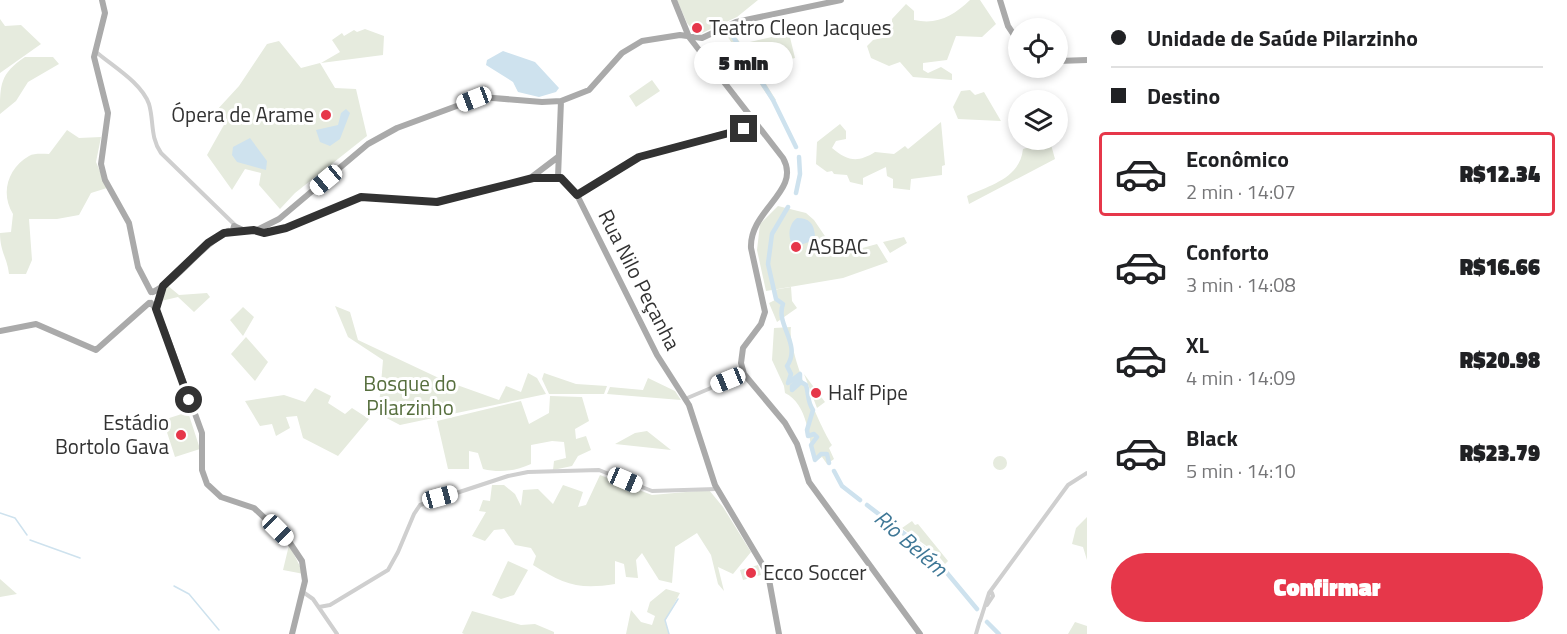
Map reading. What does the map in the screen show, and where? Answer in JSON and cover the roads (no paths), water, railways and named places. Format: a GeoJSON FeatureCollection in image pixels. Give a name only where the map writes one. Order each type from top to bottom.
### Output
{"type":"FeatureCollection","features":[{"type":"Feature","properties":{"kind":"main road"},"geometry":{"type":"LineString","coordinates":[[102,0],[105,13],[94,51],[94,64],[108,113],[101,154],[102,170],[129,224],[136,262],[202,433],[202,470],[205,481],[218,495],[254,508],[288,540],[304,565],[305,576],[292,634]]}},
{"type":"Feature","properties":{"kind":"main road"},"geometry":{"type":"LineString","coordinates":[[673,0],[683,29],[680,35]]}},
{"type":"Feature","properties":{"kind":"main road"},"geometry":{"type":"LineString","coordinates":[[673,0],[689,37],[783,158],[788,174],[784,188],[761,216],[751,237],[765,312],[761,324],[743,348],[741,363],[744,374],[785,423],[797,444],[809,482],[920,634]]}},
{"type":"Feature","properties":{"kind":"main road"},"geometry":{"type":"LineString","coordinates":[[709,63],[702,50],[705,41],[726,27],[841,0]]}},
{"type":"Feature","properties":{"kind":"main road"},"geometry":{"type":"LineString","coordinates":[[1000,0],[1008,23]]}},
{"type":"Feature","properties":{"kind":"main road"},"geometry":{"type":"LineString","coordinates":[[254,230],[273,224],[363,148],[389,132],[481,97],[542,102],[561,100],[589,90],[622,53],[649,38],[680,35],[702,38],[727,24],[748,21]]}},
{"type":"Feature","properties":{"kind":"main road"},"geometry":{"type":"LineString","coordinates":[[680,35],[709,63]]}},
{"type":"Feature","properties":{"kind":"main road"},"geometry":{"type":"LineString","coordinates":[[1068,61],[1087,60]]}},
{"type":"Feature","properties":{"kind":"main road"},"geometry":{"type":"LineString","coordinates":[[0,331],[36,324],[90,349],[101,348],[208,243],[224,233],[254,230],[264,233],[292,226],[361,197],[437,202],[527,179],[558,177],[561,100]]}},
{"type":"Feature","properties":{"kind":"main road"},"geometry":{"type":"LineString","coordinates":[[577,195],[639,157],[758,125]]}},
{"type":"Feature","properties":{"kind":"main road"},"geometry":{"type":"LineString","coordinates":[[527,179],[555,161],[559,155]]}},
{"type":"Feature","properties":{"kind":"main road","name":"Rua Nilo Peçanha"},"geometry":{"type":"LineString","coordinates":[[558,177],[568,183],[577,195],[653,347],[686,399],[717,489],[768,574],[779,634]]}},
{"type":"Feature","properties":{"kind":"street"},"geometry":{"type":"LineString","coordinates":[[94,51],[141,90],[149,105],[154,139],[159,150],[227,218],[236,230]]}},
{"type":"Feature","properties":{"kind":"street"},"geometry":{"type":"LineString","coordinates":[[686,399],[744,374]]}},
{"type":"Feature","properties":{"kind":"street"},"geometry":{"type":"LineString","coordinates":[[319,607],[330,605],[388,570],[420,505],[508,476],[528,472],[595,470],[652,491],[717,489]]}},
{"type":"Feature","properties":{"kind":"street"},"geometry":{"type":"LineString","coordinates":[[976,634],[991,595],[1068,485],[1087,473]]}},
{"type":"Feature","properties":{"kind":"street"},"geometry":{"type":"LineString","coordinates":[[302,591],[310,596],[319,607],[337,634]]}},
{"type":"Feature","properties":{"kind":"water"},"geometry":{"type":"Polygon","coordinates":[[[503,51],[535,62],[559,88],[556,92],[539,97],[518,92],[513,82],[486,65],[487,60],[503,51]]]}},
{"type":"Feature","properties":{"kind":"water"},"geometry":{"type":"Polygon","coordinates":[[[346,109],[350,113],[340,139],[330,146],[320,142],[316,130],[338,125],[341,113],[346,109]]]}},
{"type":"Feature","properties":{"kind":"water"},"geometry":{"type":"Polygon","coordinates":[[[250,138],[267,161],[266,170],[237,162],[232,155],[233,147],[250,138]]]}},
{"type":"Feature","properties":{"kind":"water"},"geometry":{"type":"Polygon","coordinates":[[[797,218],[810,222],[815,236],[809,242],[794,247],[790,233],[791,225],[797,218]]]}},
{"type":"Feature","properties":{"kind":"waterway","name":"Rio Belém"},"geometry":{"type":"LineString","coordinates":[[730,32],[773,100],[796,147]]}},
{"type":"Feature","properties":{"kind":"waterway","name":"Rio Belém"},"geometry":{"type":"LineString","coordinates":[[796,193],[800,174],[799,157]]}},
{"type":"Feature","properties":{"kind":"waterway","name":"Rio Belém"},"geometry":{"type":"LineString","coordinates":[[788,207],[772,234],[768,264],[776,299],[783,304],[782,319],[792,350],[787,366],[791,374],[788,383],[800,374],[800,379],[792,386],[792,390],[801,382],[806,385],[813,410],[807,430],[808,436],[814,434],[817,437],[811,445],[815,460],[821,454],[827,454],[829,463]]}},
{"type":"Feature","properties":{"kind":"waterway","name":"Rio Belém"},"geometry":{"type":"LineString","coordinates":[[834,471],[842,486],[860,500]]}},
{"type":"Feature","properties":{"kind":"waterway","name":"Rio Belém"},"geometry":{"type":"LineString","coordinates":[[867,505],[932,555],[977,609]]}},
{"type":"Feature","properties":{"kind":"waterway"},"geometry":{"type":"LineString","coordinates":[[0,513],[15,518],[27,535]]}},
{"type":"Feature","properties":{"kind":"waterway"},"geometry":{"type":"LineString","coordinates":[[30,540],[80,558]]}},
{"type":"Feature","properties":{"kind":"waterway"},"geometry":{"type":"LineString","coordinates":[[174,586],[189,594],[219,630]]}},
{"type":"Feature","properties":{"kind":"waterway"},"geometry":{"type":"LineString","coordinates":[[669,634],[665,620],[678,599]]}},
{"type":"Feature","properties":{"kind":"waterway","name":"Rio Belém"},"geometry":{"type":"LineString","coordinates":[[987,622],[999,634]]}},
{"type":"Feature","properties":{"kind":"place","name":"Teatro Cleon Jacques"},"geometry":{"type":"Point","coordinates":[697,28]}},
{"type":"Feature","properties":{"kind":"place","name":"Ópera de Arame"},"geometry":{"type":"Point","coordinates":[326,115]}},
{"type":"Feature","properties":{"kind":"place","name":"ASBAC"},"geometry":{"type":"Point","coordinates":[796,247]}},
{"type":"Feature","properties":{"kind":"place","name":"Half Pipe"},"geometry":{"type":"Point","coordinates":[816,393]}},
{"type":"Feature","properties":{"kind":"place","name":"Estádio Bortolo Gava"},"geometry":{"type":"Point","coordinates":[181,435]}},
{"type":"Feature","properties":{"kind":"place","name":"Ecco Soccer"},"geometry":{"type":"Point","coordinates":[751,573]}},
{"type":"Feature","properties":{"kind":"park label","name":"Bosque do Pilarzinho"},"geometry":{"type":"Point","coordinates":[410,396]}}]}
